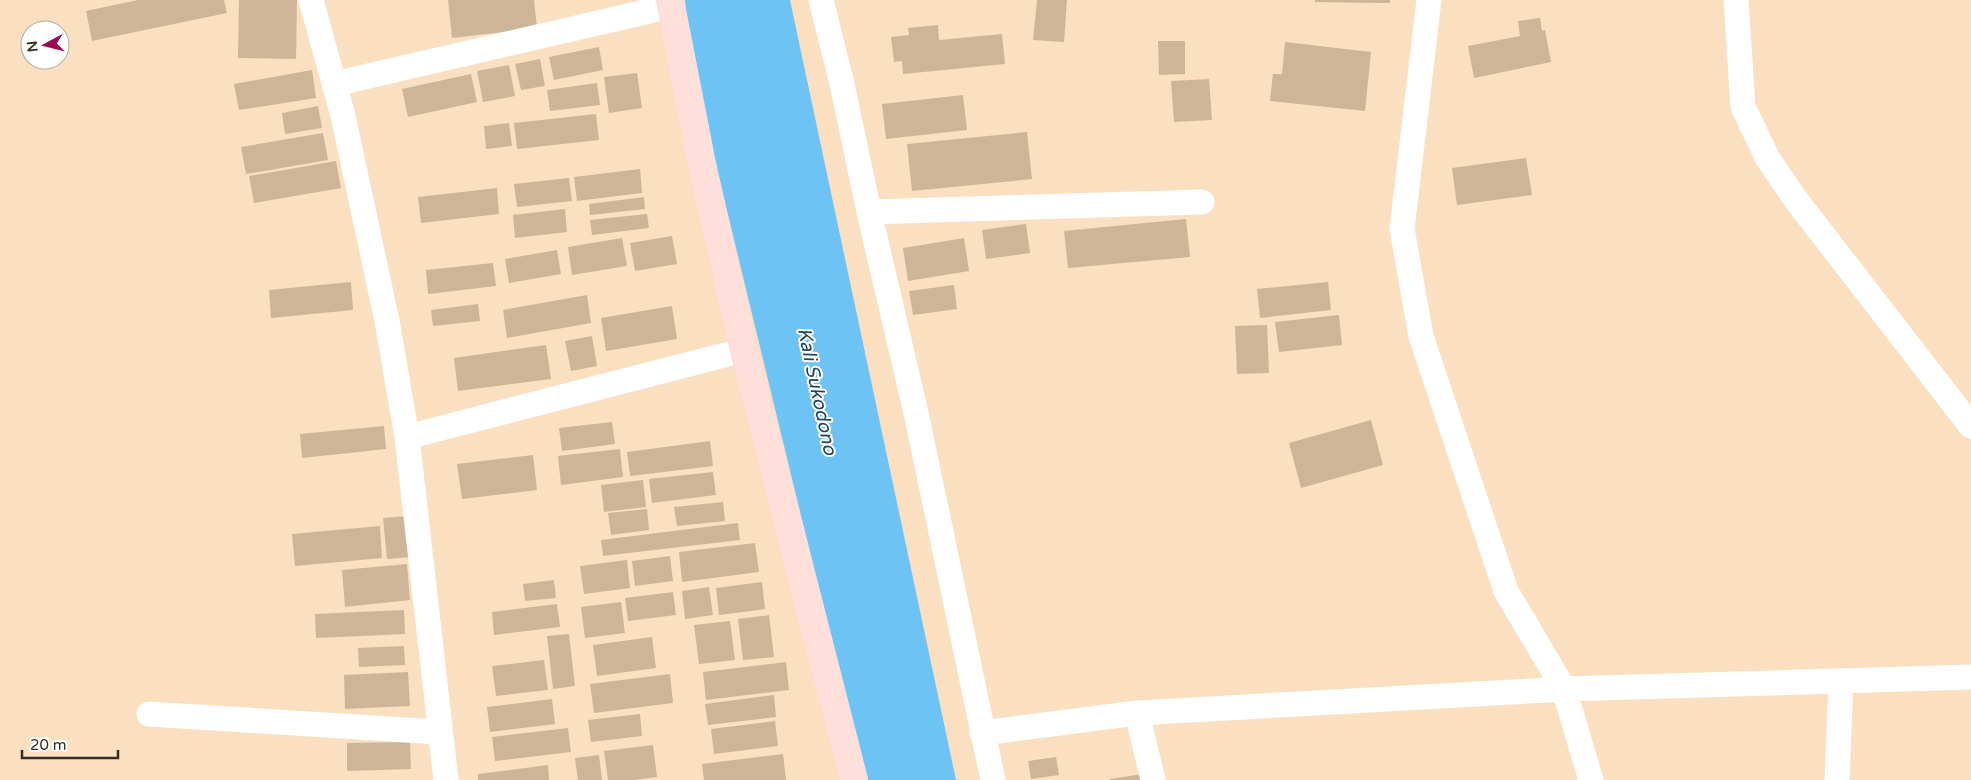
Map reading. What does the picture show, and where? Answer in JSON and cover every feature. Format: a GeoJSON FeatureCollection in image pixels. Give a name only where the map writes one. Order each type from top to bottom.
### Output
{"type":"FeatureCollection","features":[{"type":"Feature","properties":{"kind":"main road"},"geometry":{"type":"LineString","coordinates":[[671,3],[702,164],[744,350],[854,780]]}},
{"type":"Feature","properties":{"kind":"street"},"geometry":{"type":"LineString","coordinates":[[312,0],[343,116],[385,312],[407,437],[439,732],[446,780]]}},
{"type":"Feature","properties":{"kind":"street"},"geometry":{"type":"LineString","coordinates":[[821,0],[842,84],[869,212],[916,413],[993,780]]}},
{"type":"Feature","properties":{"kind":"street"},"geometry":{"type":"LineString","coordinates":[[1429,0],[1402,229],[1421,336],[1506,591],[1564,690],[1591,780]]}},
{"type":"Feature","properties":{"kind":"street"},"geometry":{"type":"LineString","coordinates":[[1736,0],[1743,107],[1768,159],[1796,200],[1971,426]]}},
{"type":"Feature","properties":{"kind":"street"},"geometry":{"type":"LineString","coordinates":[[334,84],[671,3]]}},
{"type":"Feature","properties":{"kind":"street"},"geometry":{"type":"LineString","coordinates":[[869,212],[1202,202]]}},
{"type":"Feature","properties":{"kind":"street"},"geometry":{"type":"LineString","coordinates":[[407,437],[744,350]]}},
{"type":"Feature","properties":{"kind":"street"},"geometry":{"type":"LineString","coordinates":[[982,733],[1137,713],[1564,690],[1971,677]]}},
{"type":"Feature","properties":{"kind":"street"},"geometry":{"type":"LineString","coordinates":[[1836,780],[1841,681]]}},
{"type":"Feature","properties":{"kind":"street"},"geometry":{"type":"LineString","coordinates":[[1137,713],[1153,780]]}},
{"type":"Feature","properties":{"kind":"street"},"geometry":{"type":"LineString","coordinates":[[149,714],[439,732]]}},
{"type":"Feature","properties":{"kind":"water","name":"Kali Sukodono"},"geometry":{"type":"Polygon","coordinates":[[[685,0],[790,0],[956,780],[865,780],[690,58],[685,0]]]}},
{"type":"Feature","properties":{"kind":"building"},"geometry":{"type":"Polygon","coordinates":[[[138,0],[224,0],[227,13],[92,41],[86,11],[138,0]]]}},
{"type":"Feature","properties":{"kind":"building"},"geometry":{"type":"Polygon","coordinates":[[[239,0],[297,0],[296,59],[238,58],[239,0]]]}},
{"type":"Feature","properties":{"kind":"building"},"geometry":{"type":"Polygon","coordinates":[[[448,0],[534,0],[537,28],[452,38],[448,0]]]}},
{"type":"Feature","properties":{"kind":"building"},"geometry":{"type":"Polygon","coordinates":[[[1037,0],[1067,0],[1064,42],[1033,40],[1037,0]]]}},
{"type":"Feature","properties":{"kind":"building"},"geometry":{"type":"Polygon","coordinates":[[[1315,0],[1390,0],[1390,3],[1315,2],[1315,0]]]}},
{"type":"Feature","properties":{"kind":"building"},"geometry":{"type":"Polygon","coordinates":[[[1540,18],[1542,31],[1545,30],[1551,62],[1474,78],[1468,46],[1520,36],[1518,21],[1540,18]]]}},
{"type":"Feature","properties":{"kind":"building"},"geometry":{"type":"Polygon","coordinates":[[[938,25],[939,40],[1002,34],[1005,64],[903,74],[902,61],[894,62],[891,37],[909,35],[908,28],[938,25]]]}},
{"type":"Feature","properties":{"kind":"building"},"geometry":{"type":"Polygon","coordinates":[[[1158,41],[1185,41],[1185,74],[1159,75],[1158,41]]]}},
{"type":"Feature","properties":{"kind":"building"},"geometry":{"type":"Polygon","coordinates":[[[1285,42],[1371,52],[1365,111],[1270,101],[1273,74],[1282,74],[1285,42]]]}},
{"type":"Feature","properties":{"kind":"building"},"geometry":{"type":"Polygon","coordinates":[[[599,47],[603,70],[554,80],[549,57],[599,47]]]}},
{"type":"Feature","properties":{"kind":"building"},"geometry":{"type":"Polygon","coordinates":[[[540,59],[545,86],[521,90],[515,64],[540,59]]]}},
{"type":"Feature","properties":{"kind":"building"},"geometry":{"type":"Polygon","coordinates":[[[509,65],[515,96],[483,102],[477,71],[509,65]]]}},
{"type":"Feature","properties":{"kind":"building"},"geometry":{"type":"Polygon","coordinates":[[[312,70],[316,98],[239,110],[234,84],[312,70]]]}},
{"type":"Feature","properties":{"kind":"building"},"geometry":{"type":"Polygon","coordinates":[[[637,73],[642,108],[609,113],[604,77],[637,73]]]}},
{"type":"Feature","properties":{"kind":"building"},"geometry":{"type":"Polygon","coordinates":[[[471,74],[477,102],[408,117],[402,89],[471,74]]]}},
{"type":"Feature","properties":{"kind":"building"},"geometry":{"type":"Polygon","coordinates":[[[1209,79],[1212,120],[1174,122],[1171,81],[1209,79]]]}},
{"type":"Feature","properties":{"kind":"building"},"geometry":{"type":"Polygon","coordinates":[[[597,83],[600,105],[550,111],[547,90],[597,83]]]}},
{"type":"Feature","properties":{"kind":"building"},"geometry":{"type":"Polygon","coordinates":[[[963,95],[967,130],[886,139],[882,104],[963,95]]]}},
{"type":"Feature","properties":{"kind":"building"},"geometry":{"type":"Polygon","coordinates":[[[318,106],[322,128],[285,134],[282,113],[318,106]]]}},
{"type":"Feature","properties":{"kind":"building"},"geometry":{"type":"Polygon","coordinates":[[[596,114],[599,140],[517,149],[514,123],[596,114]]]}},
{"type":"Feature","properties":{"kind":"building"},"geometry":{"type":"Polygon","coordinates":[[[509,123],[512,146],[486,149],[484,126],[509,123]]]}},
{"type":"Feature","properties":{"kind":"building"},"geometry":{"type":"Polygon","coordinates":[[[1027,132],[1032,179],[912,191],[907,144],[1027,132]]]}},
{"type":"Feature","properties":{"kind":"building"},"geometry":{"type":"Polygon","coordinates":[[[323,133],[328,160],[246,174],[241,147],[323,133]]]}},
{"type":"Feature","properties":{"kind":"building"},"geometry":{"type":"Polygon","coordinates":[[[1526,158],[1532,195],[1457,205],[1452,168],[1526,158]]]}},
{"type":"Feature","properties":{"kind":"building"},"geometry":{"type":"Polygon","coordinates":[[[336,161],[341,188],[254,203],[249,176],[336,161]]]}},
{"type":"Feature","properties":{"kind":"building"},"geometry":{"type":"Polygon","coordinates":[[[640,169],[642,193],[577,201],[574,177],[640,169]]]}},
{"type":"Feature","properties":{"kind":"building"},"geometry":{"type":"Polygon","coordinates":[[[569,178],[572,201],[517,207],[514,184],[569,178]]]}},
{"type":"Feature","properties":{"kind":"building"},"geometry":{"type":"Polygon","coordinates":[[[497,188],[499,214],[421,223],[418,197],[497,188]]]}},
{"type":"Feature","properties":{"kind":"building"},"geometry":{"type":"Polygon","coordinates":[[[644,197],[645,209],[590,215],[589,204],[644,197]]]}},
{"type":"Feature","properties":{"kind":"building"},"geometry":{"type":"Polygon","coordinates":[[[565,209],[567,232],[515,238],[513,215],[565,209]]]}},
{"type":"Feature","properties":{"kind":"building"},"geometry":{"type":"Polygon","coordinates":[[[647,214],[649,228],[592,235],[590,220],[647,214]]]}},
{"type":"Feature","properties":{"kind":"building"},"geometry":{"type":"Polygon","coordinates":[[[1186,219],[1190,257],[1068,268],[1064,231],[1186,219]]]}},
{"type":"Feature","properties":{"kind":"building"},"geometry":{"type":"Polygon","coordinates":[[[1026,224],[1030,253],[986,259],[982,230],[1026,224]]]}},
{"type":"Feature","properties":{"kind":"building"},"geometry":{"type":"Polygon","coordinates":[[[672,236],[677,264],[635,271],[630,243],[672,236]]]}},
{"type":"Feature","properties":{"kind":"building"},"geometry":{"type":"Polygon","coordinates":[[[622,238],[627,266],[572,275],[568,247],[622,238]]]}},
{"type":"Feature","properties":{"kind":"building"},"geometry":{"type":"Polygon","coordinates":[[[964,238],[969,271],[908,281],[903,248],[964,238]]]}},
{"type":"Feature","properties":{"kind":"building"},"geometry":{"type":"Polygon","coordinates":[[[557,250],[561,274],[509,283],[505,259],[557,250]]]}},
{"type":"Feature","properties":{"kind":"building"},"geometry":{"type":"Polygon","coordinates":[[[493,263],[496,286],[428,294],[426,270],[493,263]]]}},
{"type":"Feature","properties":{"kind":"building"},"geometry":{"type":"Polygon","coordinates":[[[351,282],[353,310],[271,318],[269,290],[351,282]]]}},
{"type":"Feature","properties":{"kind":"building"},"geometry":{"type":"Polygon","coordinates":[[[1328,282],[1331,310],[1260,318],[1257,289],[1328,282]]]}},
{"type":"Feature","properties":{"kind":"building"},"geometry":{"type":"Polygon","coordinates":[[[954,285],[957,309],[913,315],[909,291],[954,285]]]}},
{"type":"Feature","properties":{"kind":"building"},"geometry":{"type":"Polygon","coordinates":[[[587,295],[591,323],[507,338],[503,310],[587,295]]]}},
{"type":"Feature","properties":{"kind":"building"},"geometry":{"type":"Polygon","coordinates":[[[478,304],[480,321],[433,326],[431,310],[478,304]]]}},
{"type":"Feature","properties":{"kind":"building"},"geometry":{"type":"Polygon","coordinates":[[[672,306],[677,339],[606,351],[601,318],[672,306]]]}},
{"type":"Feature","properties":{"kind":"building"},"geometry":{"type":"Polygon","coordinates":[[[1339,315],[1342,345],[1279,352],[1275,322],[1339,315]]]}},
{"type":"Feature","properties":{"kind":"building"},"geometry":{"type":"Polygon","coordinates":[[[1267,325],[1269,373],[1237,374],[1235,326],[1267,325]]]}},
{"type":"Feature","properties":{"kind":"building"},"geometry":{"type":"Polygon","coordinates":[[[592,336],[597,366],[571,371],[565,341],[592,336]]]}},
{"type":"Feature","properties":{"kind":"building"},"geometry":{"type":"Polygon","coordinates":[[[546,345],[551,379],[458,391],[454,358],[546,345]]]}},
{"type":"Feature","properties":{"kind":"building"},"geometry":{"type":"Polygon","coordinates":[[[1371,420],[1383,465],[1301,488],[1289,443],[1371,420]]]}},
{"type":"Feature","properties":{"kind":"building"},"geometry":{"type":"Polygon","coordinates":[[[612,422],[615,444],[562,451],[559,428],[612,422]]]}},
{"type":"Feature","properties":{"kind":"building"},"geometry":{"type":"Polygon","coordinates":[[[384,426],[386,449],[302,458],[300,434],[384,426]]]}},
{"type":"Feature","properties":{"kind":"building"},"geometry":{"type":"Polygon","coordinates":[[[710,441],[713,466],[630,476],[627,452],[710,441]]]}},
{"type":"Feature","properties":{"kind":"building"},"geometry":{"type":"Polygon","coordinates":[[[620,449],[623,477],[561,485],[558,456],[620,449]]]}},
{"type":"Feature","properties":{"kind":"building"},"geometry":{"type":"Polygon","coordinates":[[[533,455],[537,490],[462,499],[457,464],[533,455]]]}},
{"type":"Feature","properties":{"kind":"building"},"geometry":{"type":"Polygon","coordinates":[[[713,472],[716,495],[652,503],[649,479],[713,472]]]}},
{"type":"Feature","properties":{"kind":"building"},"geometry":{"type":"Polygon","coordinates":[[[643,480],[646,507],[604,512],[601,485],[643,480]]]}},
{"type":"Feature","properties":{"kind":"building"},"geometry":{"type":"Polygon","coordinates":[[[723,502],[725,521],[677,526],[674,507],[723,502]]]}},
{"type":"Feature","properties":{"kind":"building"},"geometry":{"type":"Polygon","coordinates":[[[647,509],[649,530],[611,535],[608,513],[647,509]]]}},
{"type":"Feature","properties":{"kind":"building"},"geometry":{"type":"Polygon","coordinates":[[[408,516],[412,557],[387,559],[383,518],[408,516]]]}},
{"type":"Feature","properties":{"kind":"building"},"geometry":{"type":"Polygon","coordinates":[[[738,523],[740,540],[603,556],[601,540],[738,523]]]}},
{"type":"Feature","properties":{"kind":"building"},"geometry":{"type":"Polygon","coordinates":[[[380,526],[382,558],[295,566],[292,534],[380,526]]]}},
{"type":"Feature","properties":{"kind":"building"},"geometry":{"type":"Polygon","coordinates":[[[755,543],[759,572],[682,582],[679,552],[755,543]]]}},
{"type":"Feature","properties":{"kind":"building"},"geometry":{"type":"Polygon","coordinates":[[[670,556],[673,581],[635,586],[632,561],[670,556]]]}},
{"type":"Feature","properties":{"kind":"building"},"geometry":{"type":"Polygon","coordinates":[[[627,560],[630,588],[584,594],[580,566],[627,560]]]}},
{"type":"Feature","properties":{"kind":"building"},"geometry":{"type":"Polygon","coordinates":[[[407,564],[410,600],[345,607],[342,570],[407,564]]]}},
{"type":"Feature","properties":{"kind":"building"},"geometry":{"type":"Polygon","coordinates":[[[554,580],[556,598],[525,601],[523,584],[554,580]]]}},
{"type":"Feature","properties":{"kind":"building"},"geometry":{"type":"Polygon","coordinates":[[[762,582],[765,609],[719,615],[716,588],[762,582]]]}},
{"type":"Feature","properties":{"kind":"building"},"geometry":{"type":"Polygon","coordinates":[[[709,587],[713,615],[685,619],[682,591],[709,587]]]}},
{"type":"Feature","properties":{"kind":"building"},"geometry":{"type":"Polygon","coordinates":[[[673,592],[676,615],[628,621],[625,598],[673,592]]]}},
{"type":"Feature","properties":{"kind":"building"},"geometry":{"type":"Polygon","coordinates":[[[621,602],[625,633],[585,638],[581,607],[621,602]]]}},
{"type":"Feature","properties":{"kind":"building"},"geometry":{"type":"Polygon","coordinates":[[[557,604],[560,627],[494,635],[492,612],[557,604]]]}},
{"type":"Feature","properties":{"kind":"building"},"geometry":{"type":"Polygon","coordinates":[[[404,610],[405,634],[316,638],[315,614],[404,610]]]}},
{"type":"Feature","properties":{"kind":"building"},"geometry":{"type":"Polygon","coordinates":[[[769,615],[774,657],[743,660],[738,619],[769,615]]]}},
{"type":"Feature","properties":{"kind":"building"},"geometry":{"type":"Polygon","coordinates":[[[730,621],[735,660],[699,664],[694,625],[730,621]]]}},
{"type":"Feature","properties":{"kind":"building"},"geometry":{"type":"Polygon","coordinates":[[[569,634],[575,686],[553,689],[547,636],[569,634]]]}},
{"type":"Feature","properties":{"kind":"building"},"geometry":{"type":"Polygon","coordinates":[[[652,637],[656,668],[597,676],[593,645],[652,637]]]}},
{"type":"Feature","properties":{"kind":"building"},"geometry":{"type":"Polygon","coordinates":[[[404,646],[405,665],[359,667],[358,648],[404,646]]]}},
{"type":"Feature","properties":{"kind":"building"},"geometry":{"type":"Polygon","coordinates":[[[544,660],[548,690],[496,696],[492,666],[544,660]]]}},
{"type":"Feature","properties":{"kind":"building"},"geometry":{"type":"Polygon","coordinates":[[[786,662],[789,690],[706,700],[703,672],[786,662]]]}},
{"type":"Feature","properties":{"kind":"building"},"geometry":{"type":"Polygon","coordinates":[[[408,672],[410,706],[345,709],[344,675],[408,672]]]}},
{"type":"Feature","properties":{"kind":"building"},"geometry":{"type":"Polygon","coordinates":[[[670,674],[673,703],[594,713],[590,684],[670,674]]]}},
{"type":"Feature","properties":{"kind":"building"},"geometry":{"type":"Polygon","coordinates":[[[774,695],[776,717],[708,725],[705,704],[774,695]]]}},
{"type":"Feature","properties":{"kind":"building"},"geometry":{"type":"Polygon","coordinates":[[[552,699],[555,724],[490,732],[487,707],[552,699]]]}},
{"type":"Feature","properties":{"kind":"building"},"geometry":{"type":"Polygon","coordinates":[[[640,714],[642,736],[591,742],[588,720],[640,714]]]}},
{"type":"Feature","properties":{"kind":"building"},"geometry":{"type":"Polygon","coordinates":[[[775,721],[778,746],[714,754],[711,729],[775,721]]]}},
{"type":"Feature","properties":{"kind":"building"},"geometry":{"type":"Polygon","coordinates":[[[568,728],[571,752],[495,761],[492,737],[568,728]]]}},
{"type":"Feature","properties":{"kind":"building"},"geometry":{"type":"Polygon","coordinates":[[[410,742],[411,769],[347,771],[347,743],[410,742]]]}},
{"type":"Feature","properties":{"kind":"building"},"geometry":{"type":"Polygon","coordinates":[[[653,745],[657,777],[634,780],[608,780],[604,751],[653,745]]]}},
{"type":"Feature","properties":{"kind":"building"},"geometry":{"type":"Polygon","coordinates":[[[783,754],[786,780],[704,780],[702,764],[783,754]]]}},
{"type":"Feature","properties":{"kind":"building"},"geometry":{"type":"Polygon","coordinates":[[[599,755],[602,780],[578,780],[575,758],[599,755]]]}},
{"type":"Feature","properties":{"kind":"building"},"geometry":{"type":"Polygon","coordinates":[[[1056,757],[1059,775],[1031,779],[1028,761],[1056,757]]]}},
{"type":"Feature","properties":{"kind":"building"},"geometry":{"type":"Polygon","coordinates":[[[548,765],[549,780],[478,780],[478,774],[548,765]]]}},
{"type":"Feature","properties":{"kind":"building"},"geometry":{"type":"Polygon","coordinates":[[[1149,773],[1150,780],[1110,780],[1110,779],[1149,773]]]}}]}
